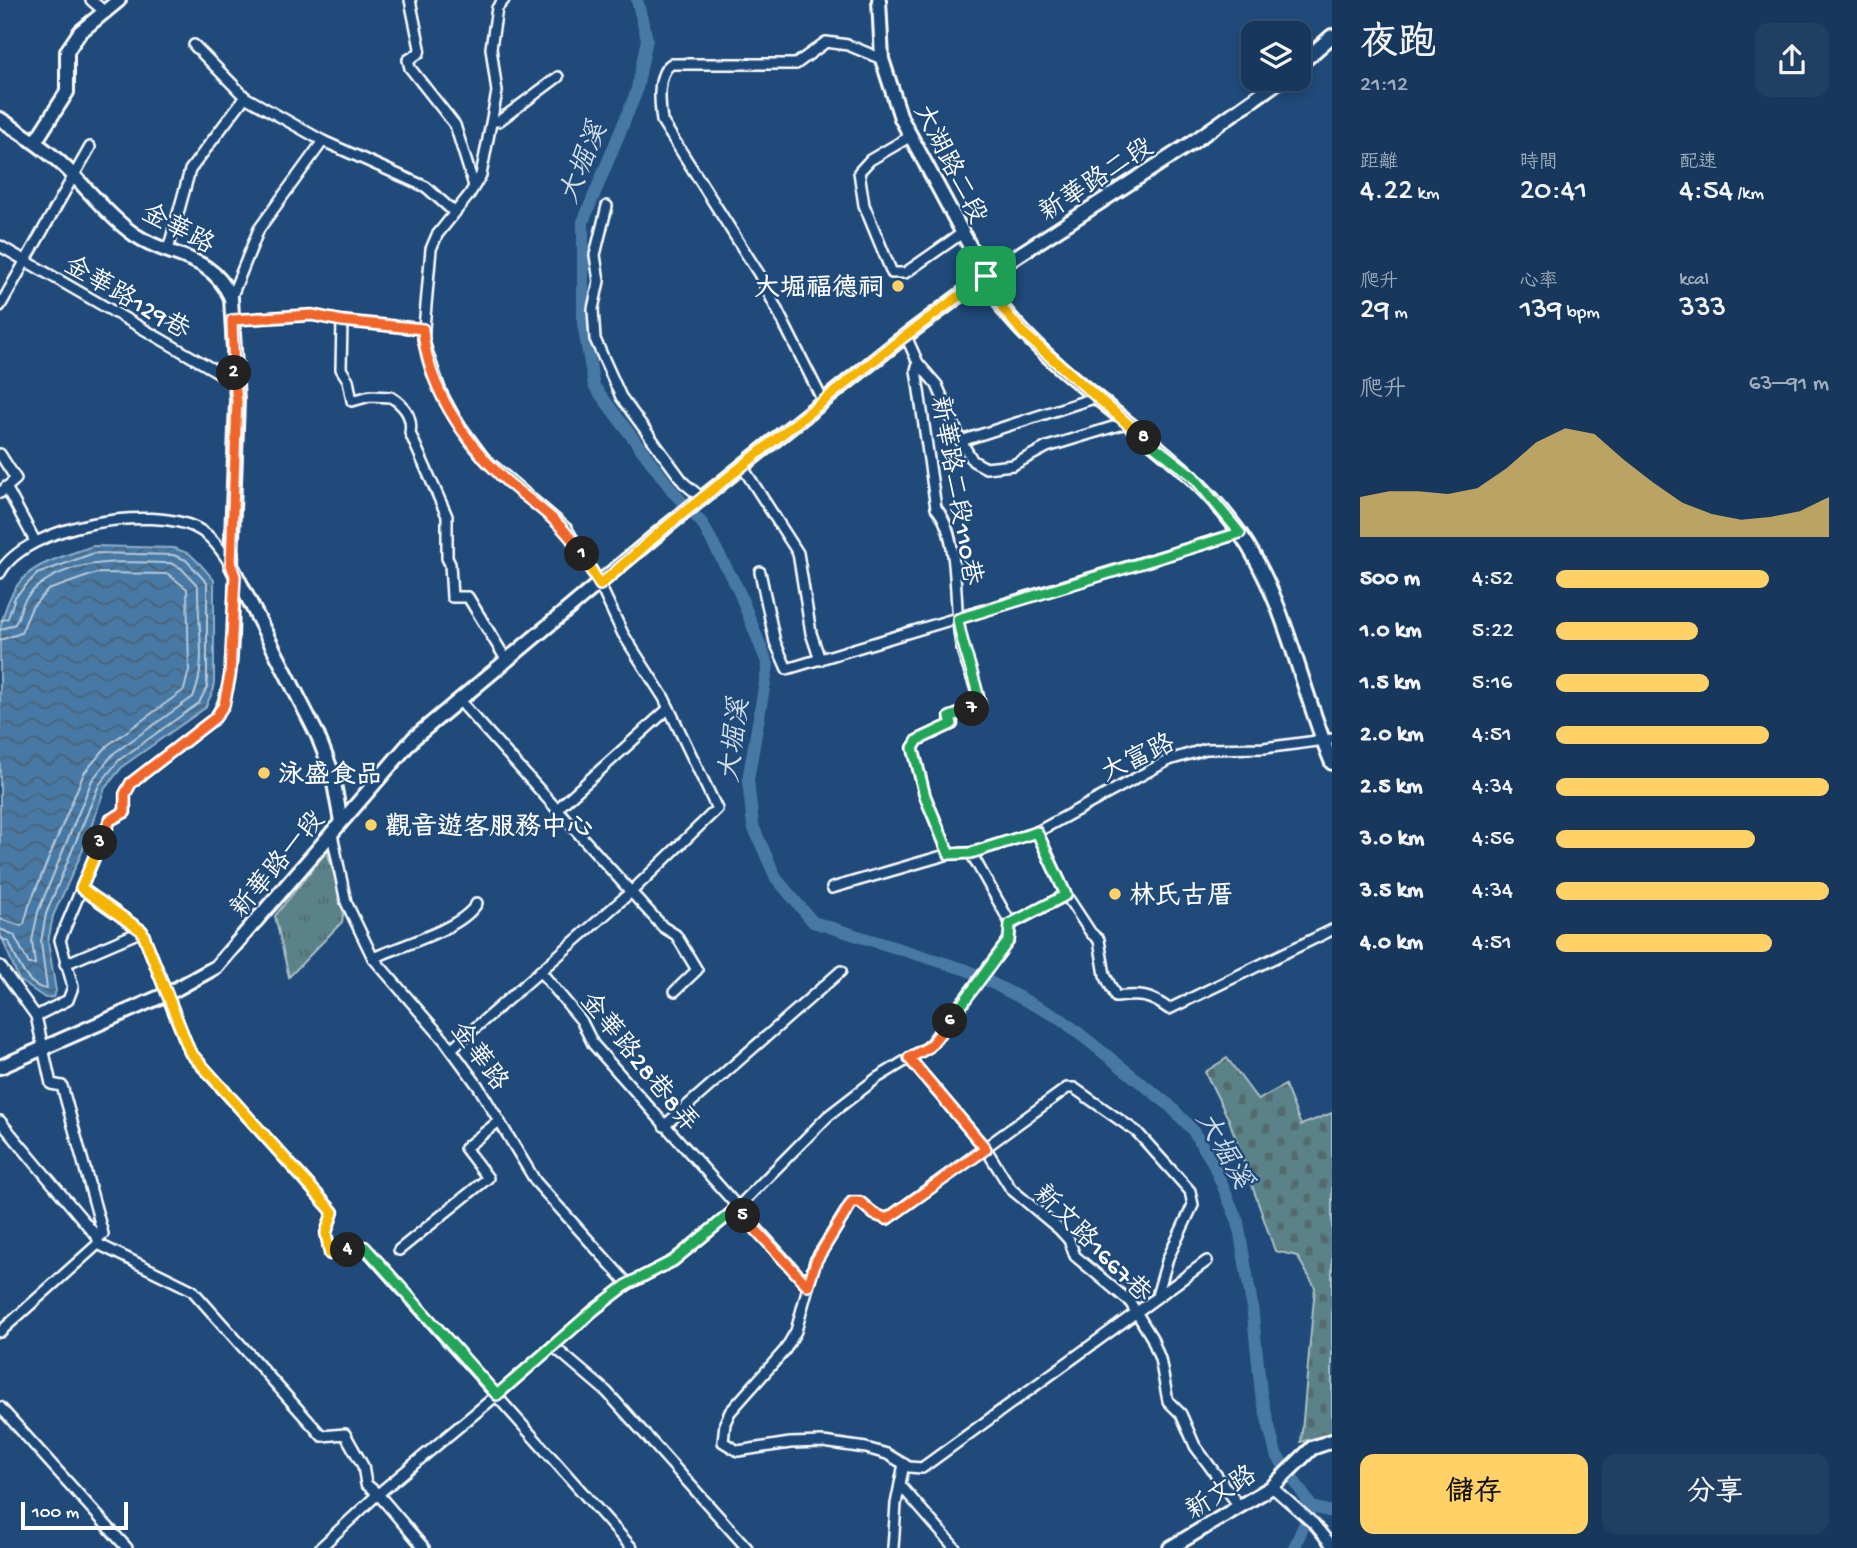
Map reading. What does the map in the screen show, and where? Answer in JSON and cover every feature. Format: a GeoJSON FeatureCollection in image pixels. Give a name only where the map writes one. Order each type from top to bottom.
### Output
{"type":"FeatureCollection","features":[{"type":"Feature","properties":{"kind":"street"},"geometry":{"type":"LineString","coordinates":[[91,0],[106,13]]}},
{"type":"Feature","properties":{"kind":"street"},"geometry":{"type":"LineString","coordinates":[[35,142],[66,92],[67,51],[80,32],[106,13],[118,0]]}},
{"type":"Feature","properties":{"kind":"street"},"geometry":{"type":"LineString","coordinates":[[410,0],[420,48],[419,53],[408,60],[410,68],[456,125],[474,187]]}},
{"type":"Feature","properties":{"kind":"street"},"geometry":{"type":"LineString","coordinates":[[451,1049],[631,892],[717,809],[669,708],[623,634],[600,585],[567,529],[502,477],[455,418],[430,363],[423,329],[431,249],[437,235],[481,175],[497,92],[491,48],[497,8],[504,0]]}},
{"type":"Feature","properties":{"kind":"street","name":"大湖路二段"},"geometry":{"type":"LineString","coordinates":[[878,0],[882,59],[911,136],[1004,310],[1023,333],[1126,423],[1193,476],[1240,533],[1265,575],[1328,741],[1332,762]]}},
{"type":"Feature","properties":{"kind":"street"},"geometry":{"type":"LineString","coordinates":[[1311,55],[1332,36]]}},
{"type":"Feature","properties":{"kind":"street"},"geometry":{"type":"LineString","coordinates":[[824,401],[759,274],[662,121],[659,100],[666,66],[796,64],[825,42],[848,45],[882,59]]}},
{"type":"Feature","properties":{"kind":"street"},"geometry":{"type":"LineString","coordinates":[[194,45],[245,97],[323,141],[426,187],[454,212]]}},
{"type":"Feature","properties":{"kind":"street"},"geometry":{"type":"LineString","coordinates":[[492,121],[499,121],[558,77]]}},
{"type":"Feature","properties":{"kind":"street","name":"新華路二段"},"geometry":{"type":"LineString","coordinates":[[675,520],[906,336],[986,276],[1193,142],[1265,91]]}},
{"type":"Feature","properties":{"kind":"street"},"geometry":{"type":"LineString","coordinates":[[168,250],[190,170],[245,97]]}},
{"type":"Feature","properties":{"kind":"street","name":"金華路"},"geometry":{"type":"LineString","coordinates":[[0,119],[35,142],[133,234],[188,256],[214,271],[231,298]]}},
{"type":"Feature","properties":{"kind":"street"},"geometry":{"type":"LineString","coordinates":[[911,136],[870,160],[859,172],[864,205],[892,273],[905,273],[961,234]]}},
{"type":"Feature","properties":{"kind":"street"},"geometry":{"type":"LineString","coordinates":[[36,1016],[68,1000],[73,988],[60,940],[110,820],[125,812],[125,794],[131,783],[215,718],[224,705],[230,675],[237,401],[231,298],[259,229],[323,141]]}},
{"type":"Feature","properties":{"kind":"street"},"geometry":{"type":"LineString","coordinates":[[0,306],[90,147]]}},
{"type":"Feature","properties":{"kind":"street"},"geometry":{"type":"LineString","coordinates":[[607,206],[595,255],[599,281],[593,309],[595,339],[621,397],[684,482],[702,499]]}},
{"type":"Feature","properties":{"kind":"street","name":"金華路129巷"},"geometry":{"type":"LineString","coordinates":[[0,246],[235,382]]}},
{"type":"Feature","properties":{"kind":"street"},"geometry":{"type":"LineString","coordinates":[[232,320],[312,315],[342,321],[423,329]]}},
{"type":"Feature","properties":{"kind":"street"},"geometry":{"type":"LineString","coordinates":[[342,321],[341,369],[348,380],[352,401],[370,396],[391,397],[411,419],[410,433],[447,516],[447,558],[450,564],[452,597],[468,597],[507,661]]}},
{"type":"Feature","properties":{"kind":"street"},"geometry":{"type":"LineString","coordinates":[[906,336],[918,363],[936,385],[973,461],[986,468],[1000,468],[1047,447],[1126,423]]}},
{"type":"Feature","properties":{"kind":"street","name":"新華路二段110巷"},"geometry":{"type":"LineString","coordinates":[[918,363],[916,370],[936,508],[948,525],[962,650],[978,692],[980,706],[950,717],[952,724],[918,740],[913,748],[925,796],[949,854]]}},
{"type":"Feature","properties":{"kind":"street"},"geometry":{"type":"LineString","coordinates":[[961,441],[1097,397]]}},
{"type":"Feature","properties":{"kind":"street"},"geometry":{"type":"LineString","coordinates":[[0,454],[16,480],[3,490],[35,541]]}},
{"type":"Feature","properties":{"kind":"street"},"geometry":{"type":"LineString","coordinates":[[742,466],[799,553],[811,633],[820,660]]}},
{"type":"Feature","properties":{"kind":"street"},"geometry":{"type":"LineString","coordinates":[[0,573],[5,564],[35,541],[78,526],[117,518],[174,522],[198,528],[217,544],[233,571],[317,734],[332,772],[341,822]]}},
{"type":"Feature","properties":{"kind":"street","name":"新華路一段"},"geometry":{"type":"LineString","coordinates":[[0,1067],[169,993],[216,967],[414,738],[675,520]]}},
{"type":"Feature","properties":{"kind":"street"},"geometry":{"type":"LineString","coordinates":[[760,572],[775,642],[787,669],[1240,533]]}},
{"type":"Feature","properties":{"kind":"street"},"geometry":{"type":"LineString","coordinates":[[459,700],[663,927],[676,935],[697,970],[676,991]]}},
{"type":"Feature","properties":{"kind":"street"},"geometry":{"type":"LineString","coordinates":[[557,809],[669,708]]}},
{"type":"Feature","properties":{"kind":"street","name":"大富路"},"geometry":{"type":"LineString","coordinates":[[832,888],[949,854],[971,853],[1037,832],[1136,776],[1181,756],[1206,749],[1328,741]]}},
{"type":"Feature","properties":{"kind":"street"},"geometry":{"type":"LineString","coordinates":[[1037,832],[1066,895],[1091,933],[1100,940],[1105,975],[1116,996],[1152,996],[1169,1009],[1332,930]]}},
{"type":"Feature","properties":{"kind":"street","name":"金華路"},"geometry":{"type":"LineString","coordinates":[[331,834],[346,902],[373,958],[451,1049],[536,1182],[628,1284]]}},
{"type":"Feature","properties":{"kind":"street"},"geometry":{"type":"LineString","coordinates":[[320,1548],[378,1494],[594,1310],[628,1284],[673,1261],[736,1209],[828,1116],[877,1077],[929,1047],[1009,940],[1010,924],[971,853]]}},
{"type":"Feature","properties":{"kind":"street"},"geometry":{"type":"LineString","coordinates":[[81,888],[142,931],[169,993],[190,1052],[333,1212],[326,1233],[330,1254],[365,1247],[632,1548]]}},
{"type":"Feature","properties":{"kind":"street"},"geometry":{"type":"LineString","coordinates":[[1010,924],[1066,895]]}},
{"type":"Feature","properties":{"kind":"street"},"geometry":{"type":"LineString","coordinates":[[373,958],[453,926],[470,914],[477,903]]}},
{"type":"Feature","properties":{"kind":"street"},"geometry":{"type":"LineString","coordinates":[[65,964],[142,931]]}},
{"type":"Feature","properties":{"kind":"street"},"geometry":{"type":"LineString","coordinates":[[0,966],[36,1016],[45,1046],[51,1084],[62,1086],[103,1234],[0,1332]]}},
{"type":"Feature","properties":{"kind":"street","name":"金華路28巷8弄"},"geometry":{"type":"LineString","coordinates":[[540,971],[582,1020],[593,1044],[736,1209],[808,1286]]}},
{"type":"Feature","properties":{"kind":"street"},"geometry":{"type":"LineString","coordinates":[[664,1126],[841,971]]}},
{"type":"Feature","properties":{"kind":"street","name":"新文路1667巷"},"geometry":{"type":"LineString","coordinates":[[909,1058],[986,1149],[1010,1189],[1059,1229],[1069,1240],[1075,1256],[1130,1301],[1152,1338],[1160,1360],[1168,1401],[1181,1414],[1195,1446],[1240,1506]]}},
{"type":"Feature","properties":{"kind":"street"},"geometry":{"type":"LineString","coordinates":[[1157,1296],[1168,1258],[1193,1202],[1190,1191],[1137,1132],[1074,1088],[1067,1088],[887,1219],[874,1214],[860,1202],[852,1202],[816,1261],[796,1331],[785,1350],[730,1412],[723,1431],[723,1442],[738,1451],[790,1443],[834,1443],[887,1454],[916,1469],[922,1468],[1207,1261]]}},
{"type":"Feature","properties":{"kind":"street"},"geometry":{"type":"LineString","coordinates":[[0,1121],[98,1241],[192,1290],[323,1436],[345,1434],[363,1466],[366,1484],[378,1494],[424,1548]]}},
{"type":"Feature","properties":{"kind":"street"},"geometry":{"type":"LineString","coordinates":[[399,1250],[488,1178],[465,1148],[499,1121]]}},
{"type":"Feature","properties":{"kind":"street"},"geometry":{"type":"LineString","coordinates":[[554,1346],[607,1392],[747,1548]]}},
{"type":"Feature","properties":{"kind":"street"},"geometry":{"type":"LineString","coordinates":[[0,1407],[127,1548]]}},
{"type":"Feature","properties":{"kind":"street","name":"新文路"},"geometry":{"type":"LineString","coordinates":[[1170,1548],[1272,1487],[1312,1447],[1332,1441]]}},
{"type":"Feature","properties":{"kind":"street"},"geometry":{"type":"LineString","coordinates":[[893,1548],[904,1464]]}},
{"type":"Feature","properties":{"kind":"street"},"geometry":{"type":"LineString","coordinates":[[900,1485],[955,1548]]}},
{"type":"Feature","properties":{"kind":"street"},"geometry":{"type":"LineString","coordinates":[[1272,1487],[1307,1518],[1332,1546]]}},
{"type":"Feature","properties":{"kind":"green space"},"geometry":{"type":"Polygon","coordinates":[[[327,851],[344,908],[342,922],[289,977],[275,916],[327,851]]]}},
{"type":"Feature","properties":{"kind":"green space"},"geometry":{"type":"Polygon","coordinates":[[[1227,1058],[1258,1100],[1285,1085],[1301,1125],[1332,1113],[1332,1433],[1301,1442],[1315,1287],[1297,1256],[1275,1251],[1229,1120],[1205,1072],[1227,1058]]]}},
{"type":"Feature","properties":{"kind":"water"},"geometry":{"type":"Polygon","coordinates":[[[93,546],[174,548],[190,554],[214,580],[214,689],[205,708],[123,766],[105,788],[82,852],[53,916],[48,942],[56,991],[53,997],[45,998],[19,980],[0,933],[0,629],[12,593],[31,571],[93,546]]]}},
{"type":"Feature","properties":{"kind":"waterway","name":"大堀溪"},"geometry":{"type":"LineString","coordinates":[[637,0],[647,39],[636,93],[583,222],[583,324],[594,386],[674,493],[702,523],[738,589],[768,665],[748,780],[753,826],[776,878],[813,922],[967,970],[1061,1019],[1169,1105],[1191,1128],[1212,1161],[1238,1222],[1252,1305],[1261,1394],[1276,1454],[1312,1507],[1332,1512]]}},
{"type":"Feature","properties":{"kind":"waterway"},"geometry":{"type":"LineString","coordinates":[[1294,1548],[1312,1507]]}},
{"type":"Feature","properties":{"kind":"place","name":"大堀福德祠"},"geometry":{"type":"Point","coordinates":[898,286]}},
{"type":"Feature","properties":{"kind":"place","name":"泳盛食品"},"geometry":{"type":"Point","coordinates":[264,773]}},
{"type":"Feature","properties":{"kind":"place","name":"觀音遊客服務中心"},"geometry":{"type":"Point","coordinates":[371,825]}},
{"type":"Feature","properties":{"kind":"place","name":"林氏古厝"},"geometry":{"type":"Point","coordinates":[1115,894]}},
{"type":"Feature","properties":{"kind":"route"},"geometry":{"type":"LineString","coordinates":[[986,276],[1004,310],[1023,333],[1126,423],[1193,476],[1240,533],[958,619],[962,650],[978,692],[980,706],[950,717],[952,724],[918,740],[913,748],[925,796],[949,854],[971,853],[1037,832],[1066,895],[1010,924],[1009,940],[942,1031],[929,1047],[909,1058],[986,1149],[887,1219],[874,1214],[856,1200],[852,1202],[816,1261],[808,1286],[736,1209],[673,1261],[628,1284],[594,1310],[497,1395],[365,1247],[330,1254],[326,1233],[333,1212],[190,1052],[169,993],[142,931],[81,888],[110,820],[125,812],[123,801],[131,783],[215,718],[227,695],[235,576],[231,565],[237,401],[232,320],[312,315],[342,321],[423,329],[430,363],[455,418],[484,458],[502,477],[567,529],[600,585],[666,527],[896,343],[986,276]]}}]}
